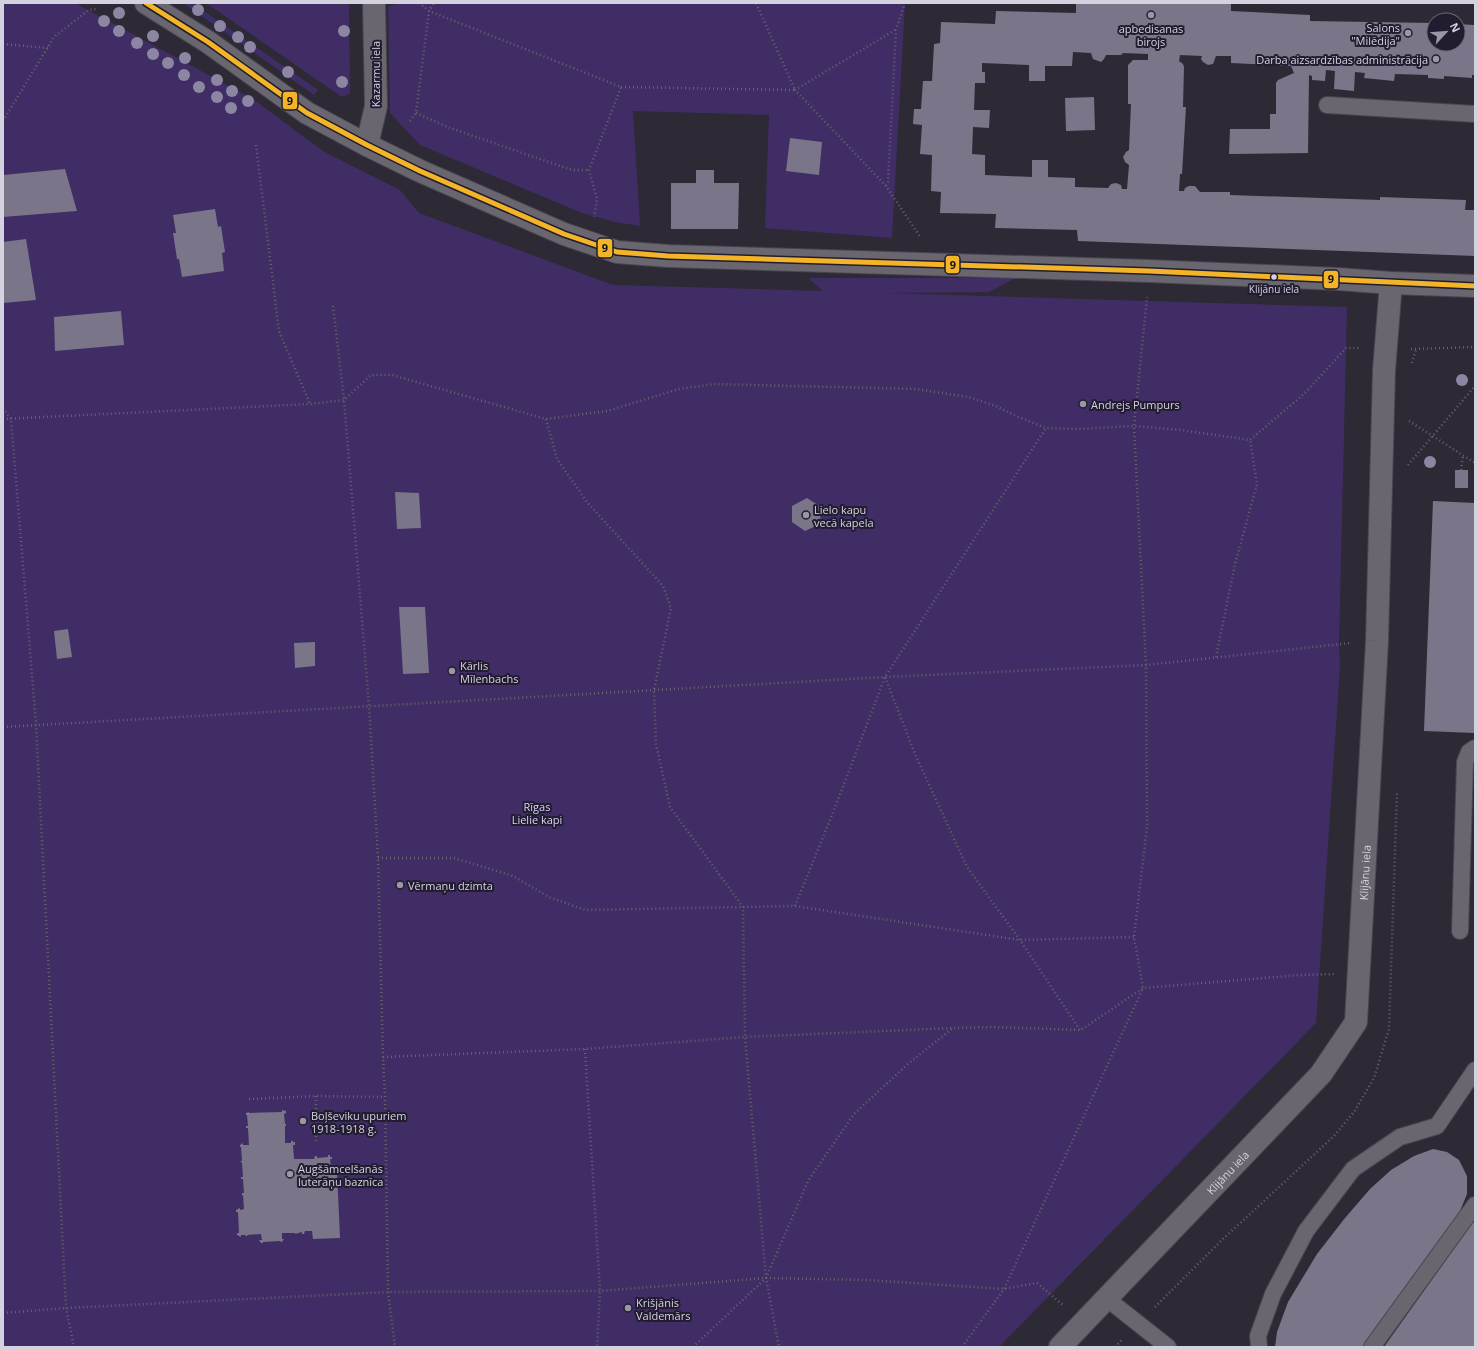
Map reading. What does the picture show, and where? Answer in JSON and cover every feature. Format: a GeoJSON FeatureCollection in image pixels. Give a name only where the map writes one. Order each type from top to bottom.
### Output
{"type":"FeatureCollection","features":[{"type":"Feature","properties":{"kind":"street"},"geometry":{"type":"LineString","coordinates":[[146,3],[208,42],[307,113],[367,145],[420,171],[564,234],[617,252],[668,256],[1149,271],[1338,279],[1391,284],[1475,286]]}},
{"type":"Feature","properties":{"kind":"street","name":"Kazarmu iela"},"geometry":{"type":"LineString","coordinates":[[367,145],[376,106],[374,3]]}},
{"type":"Feature","properties":{"kind":"street","name":"Klijānu iela"},"geometry":{"type":"LineString","coordinates":[[1060,1347],[1321,1074],[1356,1022],[1377,641],[1385,348],[1391,284]]}},
{"type":"Feature","properties":{"kind":"lane"},"geometry":{"type":"LineString","coordinates":[[1327,105],[1475,114]]}},
{"type":"Feature","properties":{"kind":"lane"},"geometry":{"type":"LineString","coordinates":[[1460,931],[1465,762],[1469,752],[1475,748]]}},
{"type":"Feature","properties":{"kind":"lane"},"geometry":{"type":"LineString","coordinates":[[1259,1347],[1258,1336],[1273,1294],[1306,1231],[1353,1169],[1400,1137],[1437,1126],[1475,1070]]}},
{"type":"Feature","properties":{"kind":"lane"},"geometry":{"type":"LineString","coordinates":[[1372,1347],[1475,1205]]}},
{"type":"Feature","properties":{"kind":"lane"},"geometry":{"type":"LineString","coordinates":[[1106,1298],[1168,1347]]}},
{"type":"Feature","properties":{"kind":"path"},"geometry":{"type":"LineString","coordinates":[[419,3],[428,11],[621,87],[795,90],[896,30]]}},
{"type":"Feature","properties":{"kind":"path"},"geometry":{"type":"LineString","coordinates":[[410,121],[416,113],[428,11],[434,3]]}},
{"type":"Feature","properties":{"kind":"path"},"geometry":{"type":"LineString","coordinates":[[756,3],[795,90],[886,186],[921,238],[922,264]]}},
{"type":"Feature","properties":{"kind":"path"},"geometry":{"type":"LineString","coordinates":[[886,186],[888,182],[892,121],[896,30],[905,3]]}},
{"type":"Feature","properties":{"kind":"path"},"geometry":{"type":"LineString","coordinates":[[3,122],[54,38],[89,10],[97,8]]}},
{"type":"Feature","properties":{"kind":"path"},"geometry":{"type":"LineString","coordinates":[[3,44],[48,48]]}},
{"type":"Feature","properties":{"kind":"path"},"geometry":{"type":"LineString","coordinates":[[590,242],[597,199],[589,170],[621,87]]}},
{"type":"Feature","properties":{"kind":"path"},"geometry":{"type":"LineString","coordinates":[[416,113],[450,128],[572,170],[589,170]]}},
{"type":"Feature","properties":{"kind":"path"},"geometry":{"type":"LineString","coordinates":[[256,145],[278,331],[310,404]]}},
{"type":"Feature","properties":{"kind":"path"},"geometry":{"type":"LineString","coordinates":[[962,1347],[1004,1289],[1143,988],[1134,937],[1147,827],[1146,665],[1134,426],[1149,271]]}},
{"type":"Feature","properties":{"kind":"path"},"geometry":{"type":"LineString","coordinates":[[334,306],[344,400],[369,705],[378,858],[382,1057],[385,1097],[388,1292],[395,1347]]}},
{"type":"Feature","properties":{"kind":"path"},"geometry":{"type":"LineString","coordinates":[[1416,349],[1475,347]]}},
{"type":"Feature","properties":{"kind":"path"},"geometry":{"type":"LineString","coordinates":[[3,419],[310,404],[344,400],[371,375],[392,374],[546,419],[607,411],[679,389],[714,384],[916,389],[968,397],[996,406],[1046,428],[1134,426],[1181,430],[1250,440],[1304,394],[1346,348],[1385,348]]}},
{"type":"Feature","properties":{"kind":"path"},"geometry":{"type":"LineString","coordinates":[[1408,466],[1475,386]]}},
{"type":"Feature","properties":{"kind":"path"},"geometry":{"type":"LineString","coordinates":[[3,408],[11,419],[36,724],[66,1308],[74,1347]]}},
{"type":"Feature","properties":{"kind":"path"},"geometry":{"type":"LineString","coordinates":[[546,419],[556,459],[587,502],[663,586],[671,608],[654,690],[656,744],[670,807],[743,907],[746,1037],[766,1278],[779,1347]]}},
{"type":"Feature","properties":{"kind":"path"},"geometry":{"type":"LineString","coordinates":[[1409,421],[1475,463]]}},
{"type":"Feature","properties":{"kind":"path"},"geometry":{"type":"LineString","coordinates":[[795,906],[885,677],[1046,428]]}},
{"type":"Feature","properties":{"kind":"path"},"geometry":{"type":"LineString","coordinates":[[1216,657],[1235,564],[1257,484],[1250,440]]}},
{"type":"Feature","properties":{"kind":"path"},"geometry":{"type":"LineString","coordinates":[[1462,470],[1463,456]]}},
{"type":"Feature","properties":{"kind":"path"},"geometry":{"type":"LineString","coordinates":[[3,727],[369,705],[885,677],[1146,665],[1377,641]]}},
{"type":"Feature","properties":{"kind":"path"},"geometry":{"type":"LineString","coordinates":[[885,677],[915,754],[967,867],[1020,940],[1081,1030]]}},
{"type":"Feature","properties":{"kind":"path"},"geometry":{"type":"LineString","coordinates":[[378,858],[454,858],[513,876],[549,897],[585,910],[795,906],[1020,940],[1134,937]]}},
{"type":"Feature","properties":{"kind":"path"},"geometry":{"type":"LineString","coordinates":[[382,1057],[585,1049],[746,1037],[954,1028],[992,1027],[1081,1030],[1143,988],[1300,975],[1338,974]]}},
{"type":"Feature","properties":{"kind":"path"},"geometry":{"type":"LineString","coordinates":[[693,1347],[766,1278],[808,1181],[854,1114],[908,1064],[954,1028]]}},
{"type":"Feature","properties":{"kind":"path"},"geometry":{"type":"LineString","coordinates":[[585,1049],[600,1291],[597,1347]]}},
{"type":"Feature","properties":{"kind":"path"},"geometry":{"type":"LineString","coordinates":[[249,1099],[316,1096],[385,1097]]}},
{"type":"Feature","properties":{"kind":"path"},"geometry":{"type":"LineString","coordinates":[[316,1096],[316,1144]]}},
{"type":"Feature","properties":{"kind":"path"},"geometry":{"type":"LineString","coordinates":[[3,1313],[66,1308],[388,1292],[600,1291],[766,1278],[867,1280],[1004,1289],[1037,1283],[1068,1310]]}},
{"type":"Feature","properties":{"kind":"green space","name":"Rīgas Lielie kapi"},"geometry":{"type":"Polygon","coordinates":[[[3,3],[75,3],[253,99],[323,151],[400,190],[419,213],[613,285],[823,291],[808,278],[1016,278],[989,292],[886,293],[1347,307],[1339,644],[1340,666],[1316,1023],[999,1347],[3,1347],[3,3]]]}},
{"type":"Feature","properties":{"kind":"green space"},"geometry":{"type":"Polygon","coordinates":[[[183,3],[192,3],[318,90],[314,95],[183,3]]]}},
{"type":"Feature","properties":{"kind":"green space"},"geometry":{"type":"Polygon","coordinates":[[[206,3],[349,3],[350,93],[342,97],[206,3]]]}},
{"type":"Feature","properties":{"kind":"green space"},"geometry":{"type":"Polygon","coordinates":[[[403,3],[905,3],[892,238],[765,228],[769,115],[633,111],[640,226],[615,222],[582,213],[420,145],[390,113],[388,6],[403,3]]]}},
{"type":"Feature","properties":{"kind":"building"},"geometry":{"type":"Polygon","coordinates":[[[1076,3],[1231,4],[1231,11],[1310,15],[1310,21],[1426,23],[1426,52],[1466,52],[1466,24],[1474,25],[1475,75],[1472,75],[1472,78],[1444,76],[1444,79],[1428,78],[1428,75],[1395,74],[1394,81],[1364,78],[1365,73],[1355,72],[1354,91],[1334,89],[1335,71],[1326,70],[1325,81],[1312,80],[1312,76],[1309,75],[1308,153],[1229,154],[1230,129],[1270,129],[1270,114],[1276,114],[1276,83],[1278,80],[1294,73],[1291,66],[1231,63],[1231,56],[1216,56],[1213,64],[1208,65],[1201,59],[1202,56],[1180,55],[1179,61],[1184,67],[1183,107],[1186,107],[1182,174],[1180,174],[1179,191],[1184,191],[1185,188],[1189,186],[1195,186],[1200,192],[1230,192],[1230,195],[1380,200],[1380,197],[1466,200],[1465,210],[1475,210],[1475,256],[1078,241],[1077,230],[995,228],[996,214],[940,213],[941,192],[931,191],[932,155],[920,154],[922,125],[913,124],[914,109],[921,109],[923,81],[932,81],[934,44],[940,43],[941,22],[995,24],[996,11],[1076,13],[1076,3]],[[1073,52],[1072,66],[1045,66],[1045,81],[1029,81],[1029,65],[982,63],[982,72],[985,72],[985,83],[975,83],[974,110],[990,110],[989,128],[973,127],[972,154],[985,155],[985,175],[1032,177],[1032,160],[1048,160],[1048,177],[1075,178],[1075,187],[1108,188],[1111,184],[1116,183],[1121,185],[1122,189],[1127,189],[1129,165],[1125,162],[1123,157],[1129,150],[1131,104],[1128,104],[1128,65],[1133,60],[1148,60],[1148,54],[1123,53],[1121,55],[1106,55],[1101,62],[1093,59],[1091,53],[1073,52]]]}},
{"type":"Feature","properties":{"kind":"building"},"geometry":{"type":"Polygon","coordinates":[[[1094,97],[1095,130],[1066,131],[1065,98],[1094,97]]]}},
{"type":"Feature","properties":{"kind":"building"},"geometry":{"type":"Polygon","coordinates":[[[790,138],[822,142],[819,175],[786,171],[790,138]]]}},
{"type":"Feature","properties":{"kind":"building"},"geometry":{"type":"Polygon","coordinates":[[[65,169],[77,211],[3,217],[3,175],[65,169]]]}},
{"type":"Feature","properties":{"kind":"building"},"geometry":{"type":"Polygon","coordinates":[[[696,170],[714,170],[714,183],[739,183],[738,229],[671,229],[671,183],[696,183],[696,170]]]}},
{"type":"Feature","properties":{"kind":"building"},"geometry":{"type":"Polygon","coordinates":[[[215,209],[218,227],[221,226],[225,252],[222,253],[224,271],[182,277],[179,259],[177,259],[173,233],[176,233],[173,215],[215,209]]]}},
{"type":"Feature","properties":{"kind":"building"},"geometry":{"type":"Polygon","coordinates":[[[26,239],[36,300],[3,303],[3,242],[26,239]]]}},
{"type":"Feature","properties":{"kind":"building"},"geometry":{"type":"Polygon","coordinates":[[[121,311],[124,345],[55,351],[54,317],[121,311]]]}},
{"type":"Feature","properties":{"kind":"building"},"geometry":{"type":"Polygon","coordinates":[[[1455,470],[1468,470],[1468,488],[1455,488],[1455,470]]]}},
{"type":"Feature","properties":{"kind":"building"},"geometry":{"type":"Polygon","coordinates":[[[395,492],[419,493],[421,528],[397,529],[395,492]]]}},
{"type":"Feature","properties":{"kind":"building","name":"Lielo kapu vecā kapela"},"geometry":{"type":"Polygon","coordinates":[[[807,498],[821,507],[820,524],[805,531],[792,522],[792,506],[807,498]]]}},
{"type":"Feature","properties":{"kind":"building"},"geometry":{"type":"Polygon","coordinates":[[[1433,501],[1475,503],[1475,733],[1424,731],[1433,501]]]}},
{"type":"Feature","properties":{"kind":"building"},"geometry":{"type":"Polygon","coordinates":[[[399,607],[425,607],[429,673],[403,674],[399,607]]]}},
{"type":"Feature","properties":{"kind":"building"},"geometry":{"type":"Polygon","coordinates":[[[68,629],[72,657],[57,659],[54,631],[68,629]]]}},
{"type":"Feature","properties":{"kind":"building"},"geometry":{"type":"Polygon","coordinates":[[[315,642],[315,666],[295,668],[294,643],[315,642]]]}},
{"type":"Feature","properties":{"kind":"building","name":"Augšāmcelšanās luterāņu baznīca"},"geometry":{"type":"Polygon","coordinates":[[[282,1110],[286,1111],[284,1114],[286,1124],[285,1143],[291,1143],[291,1141],[295,1142],[295,1145],[293,1145],[294,1159],[314,1159],[315,1156],[317,1156],[317,1158],[328,1157],[328,1155],[332,1157],[332,1159],[330,1159],[331,1170],[337,1171],[340,1238],[313,1239],[312,1231],[305,1231],[304,1234],[302,1234],[302,1232],[295,1234],[282,1233],[282,1239],[284,1239],[282,1242],[261,1243],[259,1240],[262,1240],[261,1234],[247,1235],[248,1236],[241,1235],[241,1237],[237,1235],[237,1233],[239,1233],[238,1212],[236,1212],[236,1210],[240,1208],[240,1210],[244,1209],[240,1145],[243,1143],[243,1145],[249,1145],[248,1128],[246,1128],[246,1126],[248,1126],[246,1113],[282,1112],[282,1110]]]}},
{"type":"Feature","properties":{"kind":"building"},"geometry":{"type":"Polygon","coordinates":[[[1433,1149],[1447,1152],[1459,1160],[1467,1176],[1467,1194],[1460,1211],[1449,1230],[1363,1347],[1275,1347],[1277,1332],[1288,1302],[1317,1254],[1345,1218],[1370,1189],[1391,1170],[1414,1156],[1433,1149]]]}},
{"type":"Feature","properties":{"kind":"building"},"geometry":{"type":"Polygon","coordinates":[[[1475,1219],[1475,1347],[1384,1347],[1475,1219]]]}},
{"type":"Feature","properties":{"kind":"transit line","name":"9"},"geometry":{"type":"LineString","coordinates":[[146,3],[208,42],[307,113],[367,145],[420,171],[564,234],[617,252],[668,256],[1149,271],[1475,286]]}},
{"type":"Feature","properties":{"kind":"place","name":"apbedisanas birojs"},"geometry":{"type":"Point","coordinates":[1151,15]}},
{"type":"Feature","properties":{"kind":"place","name":"Salons \"Milēdija\""},"geometry":{"type":"Point","coordinates":[1408,33]}},
{"type":"Feature","properties":{"kind":"place","name":"Darba aizsardzības administrācija"},"geometry":{"type":"Point","coordinates":[1436,59]}},
{"type":"Feature","properties":{"kind":"place","name":"Klijānu iela"},"geometry":{"type":"Point","coordinates":[1274,277]}},
{"type":"Feature","properties":{"kind":"place","name":"Andrejs Pumpurs"},"geometry":{"type":"Point","coordinates":[1083,404]}},
{"type":"Feature","properties":{"kind":"place","name":"Lielo kapu vecā kapela"},"geometry":{"type":"Point","coordinates":[806,515]}},
{"type":"Feature","properties":{"kind":"place","name":"Kārlis Mīlenbachs"},"geometry":{"type":"Point","coordinates":[452,671]}},
{"type":"Feature","properties":{"kind":"place","name":"Vērmaņu dzimta"},"geometry":{"type":"Point","coordinates":[400,885]}},
{"type":"Feature","properties":{"kind":"place","name":"Boļševiku upuriem 1918-1918 g."},"geometry":{"type":"Point","coordinates":[303,1121]}},
{"type":"Feature","properties":{"kind":"place","name":"Augšāmcelšanās luterāņu baznīca"},"geometry":{"type":"Point","coordinates":[290,1174]}},
{"type":"Feature","properties":{"kind":"place","name":"Krišjānis Valdemārs"},"geometry":{"type":"Point","coordinates":[628,1308]}}]}
